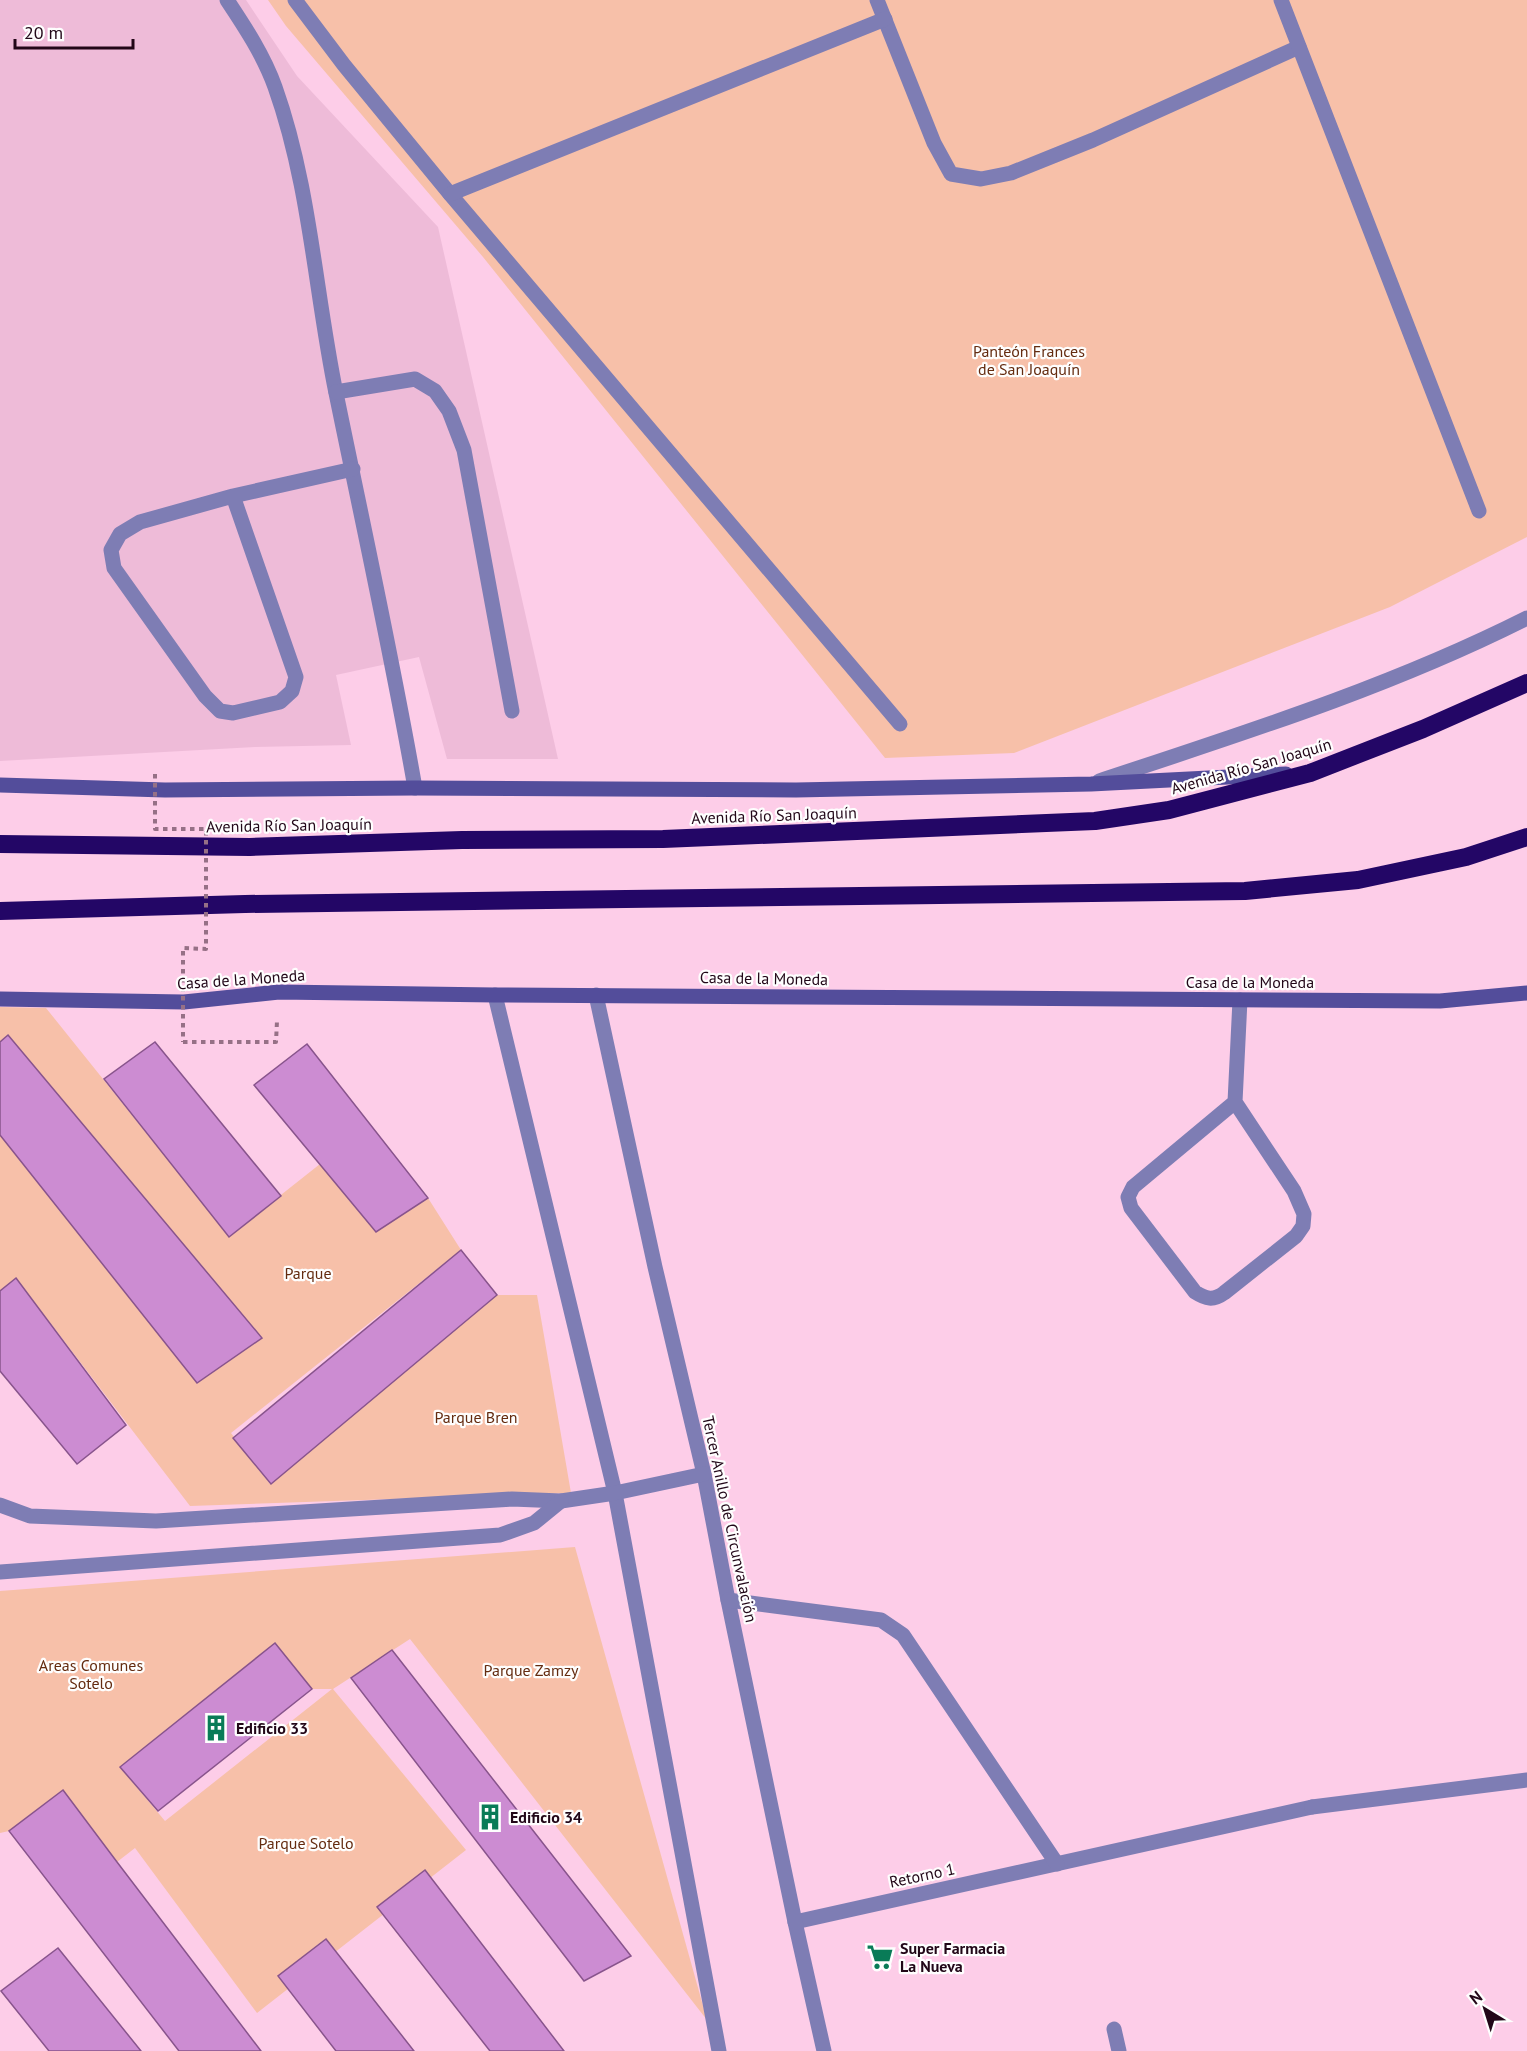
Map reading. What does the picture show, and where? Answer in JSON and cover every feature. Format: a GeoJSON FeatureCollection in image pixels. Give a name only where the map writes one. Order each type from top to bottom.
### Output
{"type":"FeatureCollection","features":[{"type":"Feature","properties":{"kind":"highway","name":"Avenida Río San Joaquín"},"geometry":{"type":"LineString","coordinates":[[0,844],[250,847],[462,840],[663,839],[1095,821],[1168,810],[1310,773],[1423,729],[1527,683]]}},
{"type":"Feature","properties":{"kind":"highway"},"geometry":{"type":"LineString","coordinates":[[0,911],[245,904],[1245,891],[1358,880],[1466,857],[1527,837]]}},
{"type":"Feature","properties":{"kind":"main road"},"geometry":{"type":"LineString","coordinates":[[0,785],[165,790],[415,788],[796,790],[1091,784],[1310,773]]}},
{"type":"Feature","properties":{"kind":"main road","name":"Casa de la Moneda"},"geometry":{"type":"LineString","coordinates":[[0,999],[184,1002],[279,992],[1440,1001],[1527,993]]}},
{"type":"Feature","properties":{"kind":"street"},"geometry":{"type":"LineString","coordinates":[[227,0],[246,28],[275,86],[297,165],[336,392],[393,662],[415,788]]}},
{"type":"Feature","properties":{"kind":"street"},"geometry":{"type":"LineString","coordinates":[[295,0],[344,65],[450,194],[900,724]]}},
{"type":"Feature","properties":{"kind":"street"},"geometry":{"type":"LineString","coordinates":[[877,0],[934,143],[951,174],[981,179],[1011,172],[1082,144],[1299,47]]}},
{"type":"Feature","properties":{"kind":"street"},"geometry":{"type":"LineString","coordinates":[[1281,0],[1479,511]]}},
{"type":"Feature","properties":{"kind":"street"},"geometry":{"type":"LineString","coordinates":[[450,194],[885,19]]}},
{"type":"Feature","properties":{"kind":"street"},"geometry":{"type":"LineString","coordinates":[[336,392],[415,379],[435,391],[449,411],[464,450],[512,711]]}},
{"type":"Feature","properties":{"kind":"street"},"geometry":{"type":"LineString","coordinates":[[233,496],[296,676],[292,691],[280,702],[232,713],[220,711],[205,696],[114,568],[111,550],[120,534],[140,522],[233,496],[353,469]]}},
{"type":"Feature","properties":{"kind":"street"},"geometry":{"type":"LineString","coordinates":[[1091,784],[1316,708],[1471,646],[1527,618]]}},
{"type":"Feature","properties":{"kind":"street"},"geometry":{"type":"LineString","coordinates":[[495,995],[615,1493],[719,2051]]}},
{"type":"Feature","properties":{"kind":"street","name":"Tercer Anillo de Circunvalación"},"geometry":{"type":"LineString","coordinates":[[596,995],[655,1267],[704,1474],[795,1922],[825,2051]]}},
{"type":"Feature","properties":{"kind":"street"},"geometry":{"type":"LineString","coordinates":[[1235,1102],[1133,1188],[1128,1197],[1131,1208],[1195,1292],[1205,1299],[1217,1298],[1224,1293],[1296,1236],[1303,1226],[1304,1214],[1294,1191],[1235,1102],[1240,1000]]}},
{"type":"Feature","properties":{"kind":"street"},"geometry":{"type":"LineString","coordinates":[[0,1505],[30,1516],[156,1521],[512,1499],[561,1501],[615,1493],[704,1474]]}},
{"type":"Feature","properties":{"kind":"street"},"geometry":{"type":"LineString","coordinates":[[0,1572],[500,1535],[534,1523],[561,1501]]}},
{"type":"Feature","properties":{"kind":"street"},"geometry":{"type":"LineString","coordinates":[[728,1600],[881,1620],[903,1635],[1057,1864]]}},
{"type":"Feature","properties":{"kind":"street","name":"Retorno 1"},"geometry":{"type":"LineString","coordinates":[[795,1922],[1312,1807],[1527,1780]]}},
{"type":"Feature","properties":{"kind":"street"},"geometry":{"type":"LineString","coordinates":[[1114,2030],[1119,2051]]}},
{"type":"Feature","properties":{"kind":"path"},"geometry":{"type":"LineString","coordinates":[[155,774],[155,829],[206,829],[206,949],[183,948],[183,1042],[276,1042]]}},
{"type":"Feature","properties":{"kind":"shaded area"},"geometry":{"type":"Polygon","coordinates":[[[0,0],[246,0],[297,76],[438,227],[558,759],[447,759],[419,657],[336,675],[351,745],[255,747],[0,761],[0,0]]]}},
{"type":"Feature","properties":{"kind":"green space","name":"Panteón Frances de San Joaquín"},"geometry":{"type":"Polygon","coordinates":[[[268,0],[1527,0],[1527,537],[1390,607],[1014,753],[885,758],[483,257],[286,26],[268,0]]]}},
{"type":"Feature","properties":{"kind":"green space"},"geometry":{"type":"Polygon","coordinates":[[[0,1007],[46,1008],[229,1236],[320,1164],[376,1232],[428,1198],[461,1250],[231,1433],[270,1484],[497,1295],[537,1295],[571,1493],[190,1506],[16,1278],[0,1291],[0,1135],[261,1338],[9,1036],[0,1042],[0,1007]]]}},
{"type":"Feature","properties":{"kind":"green space"},"geometry":{"type":"Polygon","coordinates":[[[575,1547],[707,2020],[410,1639],[333,1689],[466,1850],[257,2013],[135,1848],[117,1862],[63,1791],[9,1831],[0,1833],[0,1591],[575,1547]],[[275,1644],[120,1767],[165,1821],[332,1689],[312,1689],[275,1644]]]}},
{"type":"Feature","properties":{"kind":"building"},"geometry":{"type":"Polygon","coordinates":[[[8,1035],[262,1338],[197,1383],[0,1135],[0,1042],[8,1035]]]}},
{"type":"Feature","properties":{"kind":"building"},"geometry":{"type":"Polygon","coordinates":[[[155,1042],[281,1196],[229,1237],[104,1079],[155,1042]]]}},
{"type":"Feature","properties":{"kind":"building"},"geometry":{"type":"Polygon","coordinates":[[[307,1044],[428,1198],[376,1232],[254,1085],[307,1044]]]}},
{"type":"Feature","properties":{"kind":"building"},"geometry":{"type":"Polygon","coordinates":[[[461,1250],[497,1295],[271,1484],[233,1438],[461,1250]]]}},
{"type":"Feature","properties":{"kind":"building"},"geometry":{"type":"Polygon","coordinates":[[[16,1278],[126,1425],[77,1464],[0,1371],[0,1291],[16,1278]]]}},
{"type":"Feature","properties":{"kind":"building","name":"Edificio 33"},"geometry":{"type":"Polygon","coordinates":[[[275,1643],[312,1689],[158,1811],[120,1767],[275,1643]]]}},
{"type":"Feature","properties":{"kind":"building","name":"Edificio 34"},"geometry":{"type":"Polygon","coordinates":[[[392,1650],[631,1956],[584,1981],[351,1678],[392,1650]]]}},
{"type":"Feature","properties":{"kind":"building"},"geometry":{"type":"Polygon","coordinates":[[[63,1790],[261,2051],[179,2051],[9,1831],[63,1790]]]}},
{"type":"Feature","properties":{"kind":"building"},"geometry":{"type":"Polygon","coordinates":[[[425,1870],[564,2051],[490,2051],[377,1907],[425,1870]]]}},
{"type":"Feature","properties":{"kind":"building"},"geometry":{"type":"Polygon","coordinates":[[[326,1939],[414,2051],[336,2051],[278,1976],[326,1939]]]}},
{"type":"Feature","properties":{"kind":"building"},"geometry":{"type":"Polygon","coordinates":[[[58,1948],[141,2051],[49,2051],[1,1991],[58,1948]]]}},
{"type":"Feature","properties":{"kind":"place","name":"Edificio 33"},"geometry":{"type":"Point","coordinates":[216,1728]}},
{"type":"Feature","properties":{"kind":"place","name":"Edificio 34"},"geometry":{"type":"Point","coordinates":[490,1817]}},
{"type":"Feature","properties":{"kind":"place","name":"Super Farmacia La Nueva"},"geometry":{"type":"Point","coordinates":[880,1957]}},
{"type":"Feature","properties":{"kind":"park label","name":"Parque"},"geometry":{"type":"Point","coordinates":[308,1273]}},
{"type":"Feature","properties":{"kind":"park label","name":"Parque Bren"},"geometry":{"type":"Point","coordinates":[476,1417]}},
{"type":"Feature","properties":{"kind":"park label","name":"Parque Zamzy"},"geometry":{"type":"Point","coordinates":[531,1670]}},
{"type":"Feature","properties":{"kind":"park label","name":"Areas Comunes Sotelo"},"geometry":{"type":"Point","coordinates":[91,1674]}},
{"type":"Feature","properties":{"kind":"park label","name":"Parque Sotelo"},"geometry":{"type":"Point","coordinates":[306,1843]}}]}
